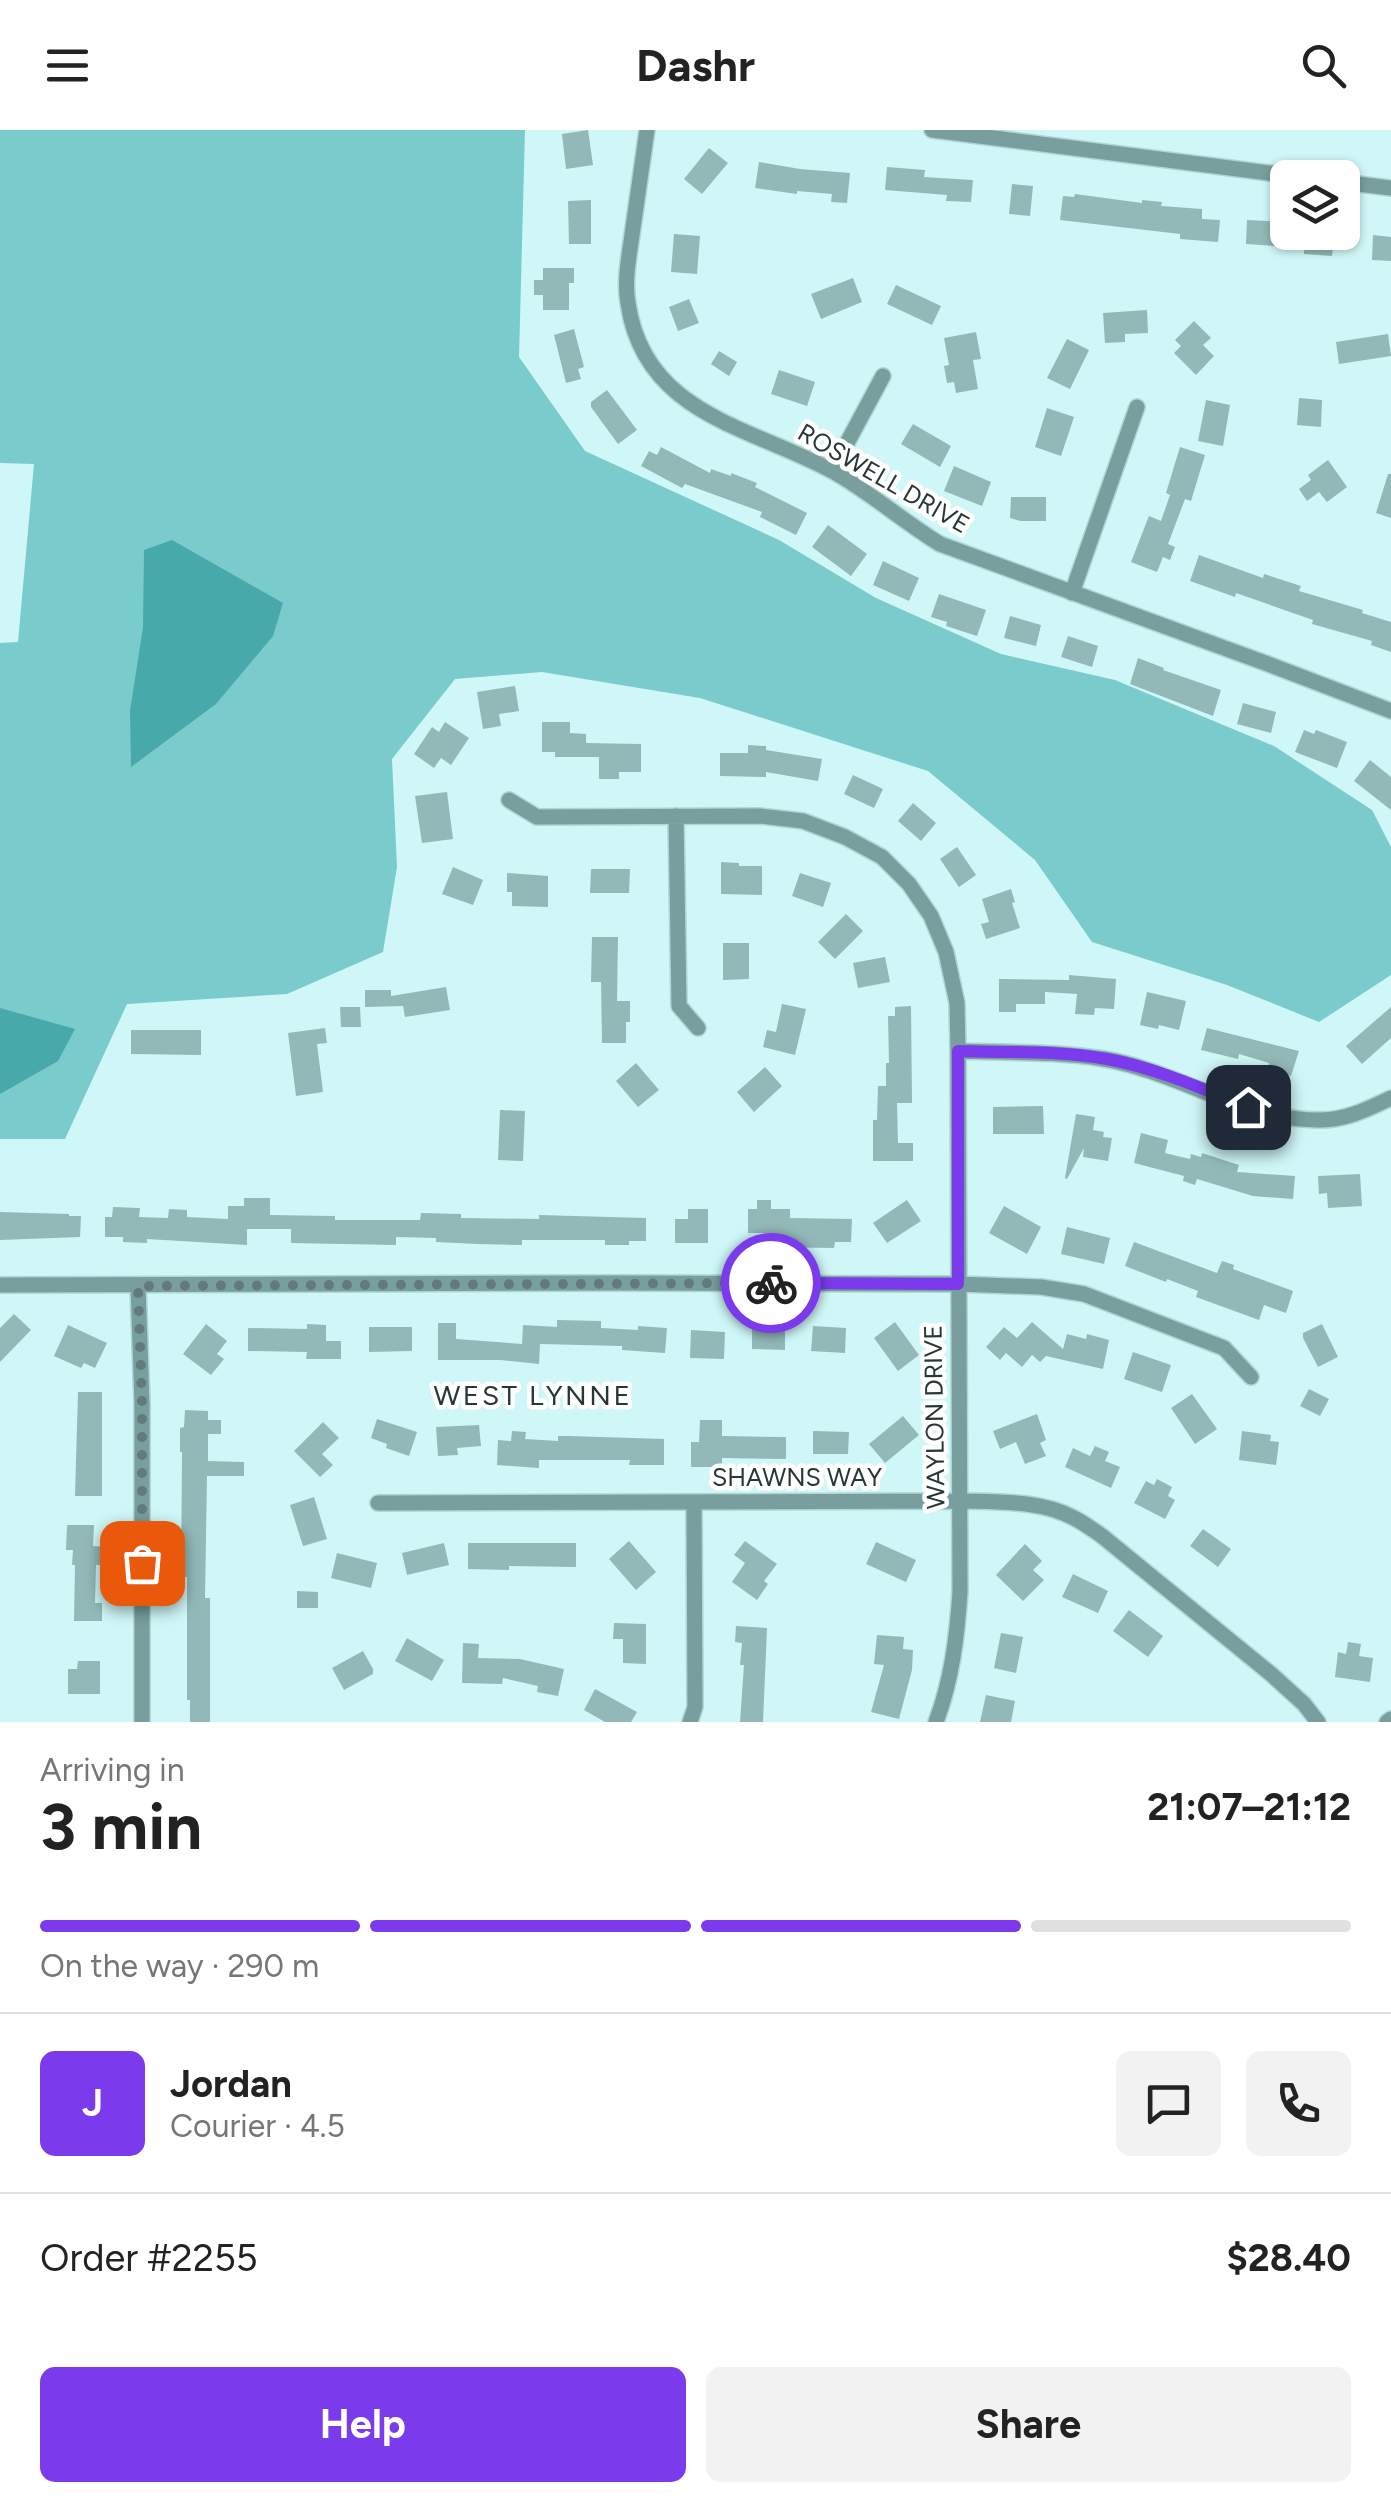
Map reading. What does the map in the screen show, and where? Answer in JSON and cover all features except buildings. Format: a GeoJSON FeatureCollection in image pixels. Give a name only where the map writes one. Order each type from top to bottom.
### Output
{"type":"FeatureCollection","features":[{"type":"Feature","properties":{"kind":"street","name":"ROSWELL DRIVE"},"geometry":{"type":"LineString","coordinates":[[647,130],[627,300],[634,332],[648,360],[669,387],[696,409],[832,471],[940,544],[1391,711]]}},
{"type":"Feature","properties":{"kind":"street"},"geometry":{"type":"LineString","coordinates":[[932,130],[1270,173]]}},
{"type":"Feature","properties":{"kind":"street"},"geometry":{"type":"LineString","coordinates":[[1360,184],[1391,188]]}},
{"type":"Feature","properties":{"kind":"street"},"geometry":{"type":"LineString","coordinates":[[832,471],[883,376]]}},
{"type":"Feature","properties":{"kind":"street"},"geometry":{"type":"LineString","coordinates":[[1072,593],[1136,407]]}},
{"type":"Feature","properties":{"kind":"street","name":"WAYLON DRIVE"},"geometry":{"type":"LineString","coordinates":[[509,800],[537,818],[760,816],[802,821],[845,837],[882,857],[909,884],[931,916],[946,952],[957,1004],[958,1051],[960,1592],[957,1645],[936,1722]]}},
{"type":"Feature","properties":{"kind":"street"},"geometry":{"type":"LineString","coordinates":[[676,816],[680,1006],[698,1028]]}},
{"type":"Feature","properties":{"kind":"street"},"geometry":{"type":"LineString","coordinates":[[958,1051],[1104,1058],[1178,1079],[1284,1117],[1322,1121],[1360,1113],[1391,1098]]}},
{"type":"Feature","properties":{"kind":"street"},"geometry":{"type":"LineString","coordinates":[[0,1285],[1041,1287],[1084,1294],[1123,1307],[1224,1348],[1251,1376]]}},
{"type":"Feature","properties":{"kind":"street"},"geometry":{"type":"LineString","coordinates":[[138,1286],[142,1722]]}},
{"type":"Feature","properties":{"kind":"street","name":"SHAWNS WAY"},"geometry":{"type":"LineString","coordinates":[[378,1504],[960,1501],[1042,1508],[1072,1516],[1102,1536],[1271,1674],[1318,1722]]}},
{"type":"Feature","properties":{"kind":"street"},"geometry":{"type":"LineString","coordinates":[[690,1722],[695,1706],[694,1502]]}},
{"type":"Feature","properties":{"kind":"shaded area"},"geometry":{"type":"Polygon","coordinates":[[[0,130],[525,130],[519,357],[585,451],[779,540],[876,598],[1001,654],[1115,680],[1274,746],[1372,810],[1391,847],[1391,975],[1319,1022],[1227,985],[1092,942],[1035,860],[928,771],[700,698],[542,672],[455,679],[392,759],[397,867],[383,952],[287,994],[127,1004],[65,1139],[0,1139],[0,643],[18,642],[34,464],[0,463],[0,130]]]}},
{"type":"Feature","properties":{"kind":"shaded area"},"geometry":{"type":"Polygon","coordinates":[[[172,540],[283,603],[273,636],[216,704],[131,767],[130,711],[143,627],[144,550],[172,540]]]}},
{"type":"Feature","properties":{"kind":"shaded area"},"geometry":{"type":"Polygon","coordinates":[[[0,1008],[75,1029],[58,1061],[0,1094],[0,1008]]]}},
{"type":"Feature","properties":{"kind":"way so far"},"geometry":{"type":"LineString","coordinates":[[142,1563],[138,1286],[771,1283]]}},
{"type":"Feature","properties":{"kind":"district","name":"WEST LYNNE"},"geometry":{"type":"Point","coordinates":[533,1395]}},
{"type":"Feature","properties":{"kind":"route"},"geometry":{"type":"LineString","coordinates":[[771,1283],[958,1284],[958,1051],[1104,1058],[1178,1079],[1248,1107]]}}]}
